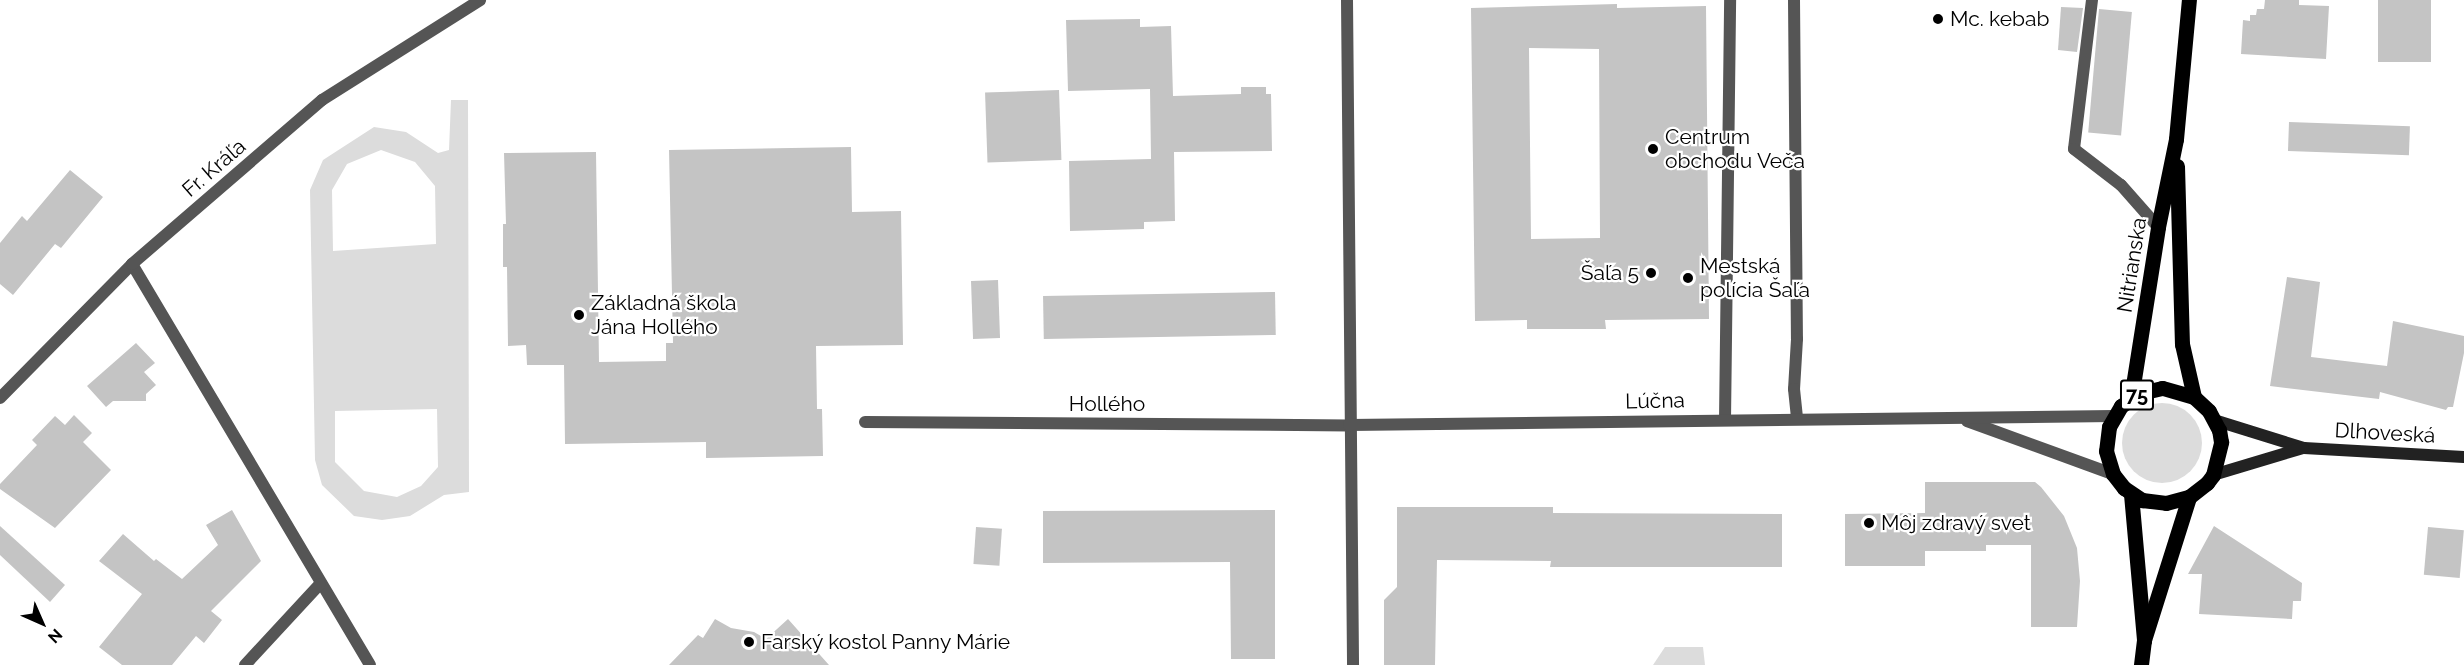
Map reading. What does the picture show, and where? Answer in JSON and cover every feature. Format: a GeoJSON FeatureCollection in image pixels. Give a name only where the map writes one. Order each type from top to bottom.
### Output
{"type":"FeatureCollection","features":[{"type":"Feature","properties":{"kind":"main road","name":"Nitrianska"},"geometry":{"type":"LineString","coordinates":[[2131,398],[2158,227],[2176,139],[2189,0]]}},
{"type":"Feature","properties":{"kind":"main road","name":"Nitrianska"},"geometry":{"type":"LineString","coordinates":[[2176,139],[2182,344],[2194,397],[2209,411],[2214,420]]}},
{"type":"Feature","properties":{"kind":"main road","name":"75"},"geometry":{"type":"LineString","coordinates":[[2131,494],[2113,474],[2108,463],[2106,439],[2114,416],[2131,398],[2162,388],[2194,397]]}},
{"type":"Feature","properties":{"kind":"main road","name":"Dlhoveská"},"geometry":{"type":"LineString","coordinates":[[2214,420],[2304,448],[2464,457]]}},
{"type":"Feature","properties":{"kind":"main road"},"geometry":{"type":"LineString","coordinates":[[2131,494],[2142,500],[2166,503],[2189,497],[2207,483],[2213,475],[2220,442],[2214,420]]}},
{"type":"Feature","properties":{"kind":"main road","name":"Dlhoveská"},"geometry":{"type":"LineString","coordinates":[[2213,475],[2304,448]]}},
{"type":"Feature","properties":{"kind":"main road"},"geometry":{"type":"LineString","coordinates":[[2131,494],[2144,640]]}},
{"type":"Feature","properties":{"kind":"main road"},"geometry":{"type":"LineString","coordinates":[[2141,665],[2144,640],[2189,497]]}},
{"type":"Feature","properties":{"kind":"street","name":"Fr. Kráľa"},"geometry":{"type":"LineString","coordinates":[[0,398],[132,264],[322,100],[480,0]]}},
{"type":"Feature","properties":{"kind":"street"},"geometry":{"type":"LineString","coordinates":[[1347,0],[1349,424],[1353,665]]}},
{"type":"Feature","properties":{"kind":"street"},"geometry":{"type":"LineString","coordinates":[[1725,420],[1730,0]]}},
{"type":"Feature","properties":{"kind":"street"},"geometry":{"type":"LineString","coordinates":[[1794,0],[1797,339],[1794,389],[1797,419]]}},
{"type":"Feature","properties":{"kind":"street"},"geometry":{"type":"LineString","coordinates":[[2092,0],[2074,149],[2121,185],[2158,227]]}},
{"type":"Feature","properties":{"kind":"street"},"geometry":{"type":"LineString","coordinates":[[132,264],[370,665]]}},
{"type":"Feature","properties":{"kind":"street","name":"Lúčna"},"geometry":{"type":"LineString","coordinates":[[1349,424],[2114,416]]}},
{"type":"Feature","properties":{"kind":"street","name":"Lúčna"},"geometry":{"type":"LineString","coordinates":[[1960,418],[2113,474]]}},
{"type":"Feature","properties":{"kind":"street","name":"Hollého"},"geometry":{"type":"LineString","coordinates":[[865,422],[1349,424]]}},
{"type":"Feature","properties":{"kind":"street"},"geometry":{"type":"LineString","coordinates":[[245,665],[320,584]]}},
{"type":"Feature","properties":{"kind":"shaded area"},"geometry":{"type":"Polygon","coordinates":[[[451,100],[468,100],[469,492],[444,495],[410,516],[382,520],[354,516],[322,485],[315,460],[310,190],[323,160],[374,127],[406,132],[438,153],[449,150],[451,100]],[[381,150],[347,164],[332,190],[333,251],[436,244],[435,186],[415,162],[381,150]],[[437,409],[335,411],[335,462],[364,491],[397,497],[421,486],[438,467],[437,409]]]}},
{"type":"Feature","properties":{"kind":"shaded area"},"geometry":{"type":"Polygon","coordinates":[[[2162,403],[2177,406],[2190,415],[2199,428],[2202,443],[2199,458],[2190,471],[2177,480],[2162,483],[2147,480],[2134,471],[2125,458],[2122,443],[2125,428],[2134,415],[2147,406],[2162,403]]]}},
{"type":"Feature","properties":{"kind":"shaded area"},"geometry":{"type":"Polygon","coordinates":[[[1665,647],[1703,647],[1705,665],[1653,665],[1665,647]]]}},
{"type":"Feature","properties":{"kind":"building"},"geometry":{"type":"Polygon","coordinates":[[[2265,0],[2299,0],[2299,5],[2329,6],[2326,59],[2241,54],[2243,20],[2250,21],[2250,15],[2256,15],[2257,9],[2264,9],[2265,0]]]}},
{"type":"Feature","properties":{"kind":"building"},"geometry":{"type":"Polygon","coordinates":[[[2378,0],[2431,0],[2431,62],[2378,62],[2378,0]]]}},
{"type":"Feature","properties":{"kind":"building","name":"Centrum obchodu Veča"},"geometry":{"type":"Polygon","coordinates":[[[1617,4],[1617,8],[1706,6],[1709,319],[1605,320],[1606,329],[1527,329],[1527,320],[1475,321],[1471,8],[1617,4]],[[1529,48],[1531,239],[1600,238],[1599,49],[1529,48]]]}},
{"type":"Feature","properties":{"kind":"building"},"geometry":{"type":"Polygon","coordinates":[[[2061,7],[2083,8],[2077,52],[2058,50],[2061,7]]]}},
{"type":"Feature","properties":{"kind":"building"},"geometry":{"type":"Polygon","coordinates":[[[2099,9],[2132,12],[2121,135],[2088,133],[2099,9]]]}},
{"type":"Feature","properties":{"kind":"building"},"geometry":{"type":"Polygon","coordinates":[[[1140,19],[1140,27],[1171,26],[1173,96],[1241,94],[1241,87],[1266,87],[1266,94],[1271,94],[1272,151],[1174,152],[1175,221],[1144,222],[1144,229],[1070,231],[1069,161],[1151,159],[1150,89],[1068,91],[1066,20],[1140,19]]]}},
{"type":"Feature","properties":{"kind":"building"},"geometry":{"type":"Polygon","coordinates":[[[1059,90],[1061,160],[987,163],[985,93],[1059,90]]]}},
{"type":"Feature","properties":{"kind":"building"},"geometry":{"type":"Polygon","coordinates":[[[2289,122],[2410,126],[2409,155],[2288,151],[2289,122]]]}},
{"type":"Feature","properties":{"kind":"building"},"geometry":{"type":"Polygon","coordinates":[[[851,147],[852,212],[901,211],[903,345],[816,346],[817,409],[822,409],[823,456],[706,458],[706,442],[565,444],[564,365],[527,365],[526,345],[508,346],[507,267],[503,267],[503,224],[506,224],[504,153],[596,152],[599,362],[666,361],[666,343],[673,343],[669,150],[851,147]]]}},
{"type":"Feature","properties":{"kind":"building"},"geometry":{"type":"Polygon","coordinates":[[[70,170],[103,197],[61,248],[55,244],[13,295],[0,284],[0,243],[22,216],[27,221],[70,170]]]}},
{"type":"Feature","properties":{"kind":"building"},"geometry":{"type":"Polygon","coordinates":[[[2287,277],[2320,282],[2311,357],[2387,366],[2393,321],[2464,336],[2464,353],[2453,407],[2448,407],[2446,410],[2380,392],[2379,399],[2270,386],[2287,277]]]}},
{"type":"Feature","properties":{"kind":"building"},"geometry":{"type":"Polygon","coordinates":[[[998,280],[1000,338],[973,339],[971,281],[998,280]]]}},
{"type":"Feature","properties":{"kind":"building"},"geometry":{"type":"Polygon","coordinates":[[[1275,292],[1276,335],[1044,339],[1043,296],[1275,292]]]}},
{"type":"Feature","properties":{"kind":"building"},"geometry":{"type":"Polygon","coordinates":[[[136,343],[155,363],[144,372],[156,385],[146,394],[146,401],[113,401],[106,407],[87,386],[136,343]]]}},
{"type":"Feature","properties":{"kind":"building"},"geometry":{"type":"Polygon","coordinates":[[[74,415],[92,433],[83,442],[111,470],[55,528],[0,489],[0,484],[37,445],[32,440],[55,416],[65,425],[74,415]]]}},
{"type":"Feature","properties":{"kind":"building"},"geometry":{"type":"Polygon","coordinates":[[[1925,482],[2035,482],[2041,487],[2064,516],[2077,548],[2080,581],[2077,627],[2031,627],[2031,545],[1986,545],[1986,551],[1925,551],[1925,566],[1845,566],[1845,514],[1925,513],[1925,482]]]}},
{"type":"Feature","properties":{"kind":"building"},"geometry":{"type":"Polygon","coordinates":[[[1397,507],[1553,507],[1553,513],[1782,514],[1782,567],[1550,567],[1551,561],[1437,560],[1435,665],[1384,665],[1384,600],[1397,587],[1397,507]]]}},
{"type":"Feature","properties":{"kind":"building"},"geometry":{"type":"Polygon","coordinates":[[[232,510],[261,561],[211,611],[222,620],[204,643],[196,636],[172,665],[122,665],[99,647],[142,594],[99,561],[123,534],[154,561],[156,559],[182,579],[218,545],[206,525],[232,510]]]}},
{"type":"Feature","properties":{"kind":"building"},"geometry":{"type":"Polygon","coordinates":[[[1275,510],[1275,659],[1231,659],[1230,562],[1043,563],[1043,511],[1275,510]]]}},
{"type":"Feature","properties":{"kind":"building"},"geometry":{"type":"Polygon","coordinates":[[[0,526],[65,585],[50,602],[0,555],[0,526]]]}},
{"type":"Feature","properties":{"kind":"building"},"geometry":{"type":"Polygon","coordinates":[[[2214,526],[2302,583],[2301,601],[2293,601],[2292,619],[2199,614],[2202,574],[2188,574],[2214,526]]]}},
{"type":"Feature","properties":{"kind":"building"},"geometry":{"type":"Polygon","coordinates":[[[976,527],[1002,529],[999,566],[973,564],[976,527]]]}},
{"type":"Feature","properties":{"kind":"building"},"geometry":{"type":"Polygon","coordinates":[[[2428,527],[2464,530],[2460,578],[2424,575],[2428,527]]]}},
{"type":"Feature","properties":{"kind":"building","name":"Farský kostol Panny Márie"},"geometry":{"type":"Polygon","coordinates":[[[715,619],[731,628],[754,632],[766,639],[788,619],[829,665],[669,665],[698,635],[703,638],[715,619]]]}},
{"type":"Feature","properties":{"kind":"place","name":"Mc. kebab"},"geometry":{"type":"Point","coordinates":[1938,19]}},
{"type":"Feature","properties":{"kind":"place","name":"Centrum obchodu Veča"},"geometry":{"type":"Point","coordinates":[1653,149]}},
{"type":"Feature","properties":{"kind":"place","name":"Šaľa 5"},"geometry":{"type":"Point","coordinates":[1651,273]}},
{"type":"Feature","properties":{"kind":"place","name":"Mestská polícia Šaľa"},"geometry":{"type":"Point","coordinates":[1688,278]}},
{"type":"Feature","properties":{"kind":"place","name":"Základná škola Jána Hollého"},"geometry":{"type":"Point","coordinates":[579,315]}},
{"type":"Feature","properties":{"kind":"place","name":"Môj zdravý svet"},"geometry":{"type":"Point","coordinates":[1869,523]}},
{"type":"Feature","properties":{"kind":"place","name":"Farský kostol Panny Márie"},"geometry":{"type":"Point","coordinates":[749,642]}}]}
